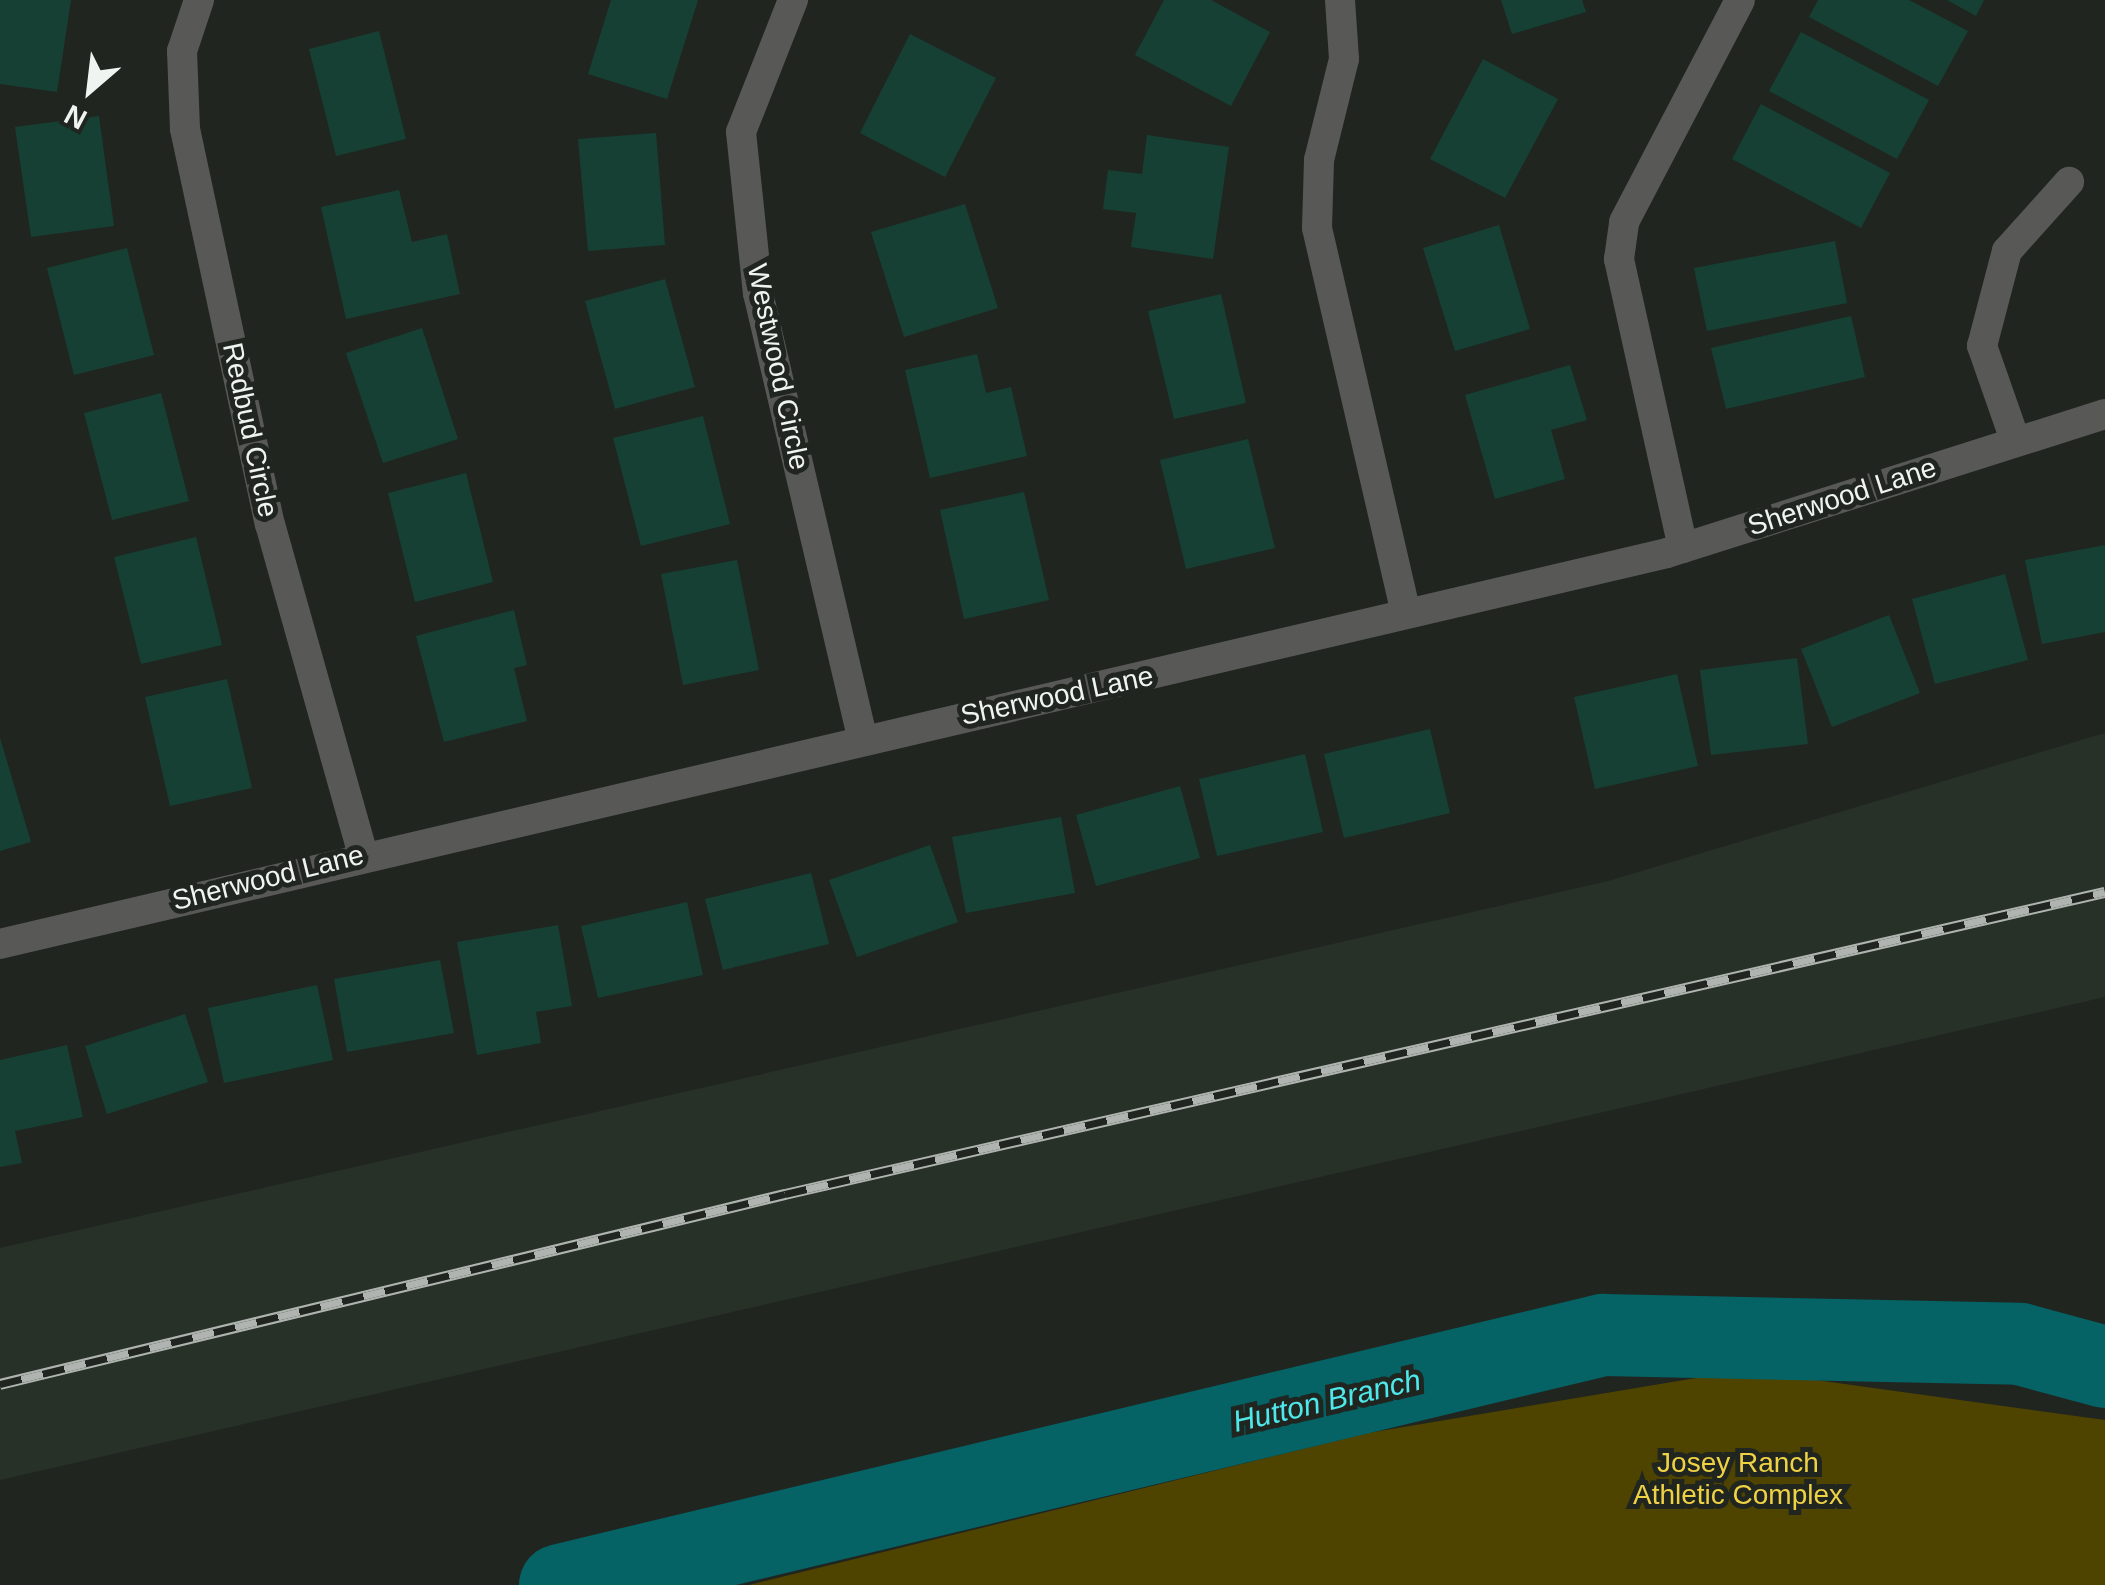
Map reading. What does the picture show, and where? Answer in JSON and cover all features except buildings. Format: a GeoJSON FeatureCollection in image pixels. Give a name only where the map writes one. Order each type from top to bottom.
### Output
{"type":"FeatureCollection","features":[{"type":"Feature","properties":{"kind":"street","name":"Redbud Circle"},"geometry":{"type":"LineString","coordinates":[[199,0],[182,51],[185,130],[270,524],[363,855]]}},
{"type":"Feature","properties":{"kind":"street","name":"Westwood Circle"},"geometry":{"type":"LineString","coordinates":[[793,0],[741,132],[758,294],[862,737]]}},
{"type":"Feature","properties":{"kind":"street"},"geometry":{"type":"LineString","coordinates":[[1340,0],[1344,59],[1319,160],[1317,228],[1406,613]]}},
{"type":"Feature","properties":{"kind":"street"},"geometry":{"type":"LineString","coordinates":[[1683,548],[1618,258],[1624,222],[1740,0]]}},
{"type":"Feature","properties":{"kind":"street"},"geometry":{"type":"LineString","coordinates":[[2015,440],[1982,346],[2007,251],[2069,182]]}},
{"type":"Feature","properties":{"kind":"street","name":"Sherwood Lane"},"geometry":{"type":"LineString","coordinates":[[0,944],[862,737],[1214,664],[1406,613],[1683,548],[2105,414]]}},
{"type":"Feature","properties":{"kind":"shaded area"},"geometry":{"type":"Polygon","coordinates":[[[2105,733],[2105,997],[0,1480],[0,1248],[1608,881],[2105,733]]]}},
{"type":"Feature","properties":{"kind":"green space","name":"Josey Ranch Athletic Complex"},"geometry":{"type":"Polygon","coordinates":[[[1744,1370],[2105,1420],[2105,1585],[749,1585],[1368,1433],[1744,1370]]]}},
{"type":"Feature","properties":{"kind":"waterway","name":"Hutton Branch"},"geometry":{"type":"LineString","coordinates":[[560,1585],[1603,1335],[2020,1344],[2105,1367]]}},
{"type":"Feature","properties":{"kind":"railway"},"geometry":{"type":"LineString","coordinates":[[0,1384],[785,1194],[2105,892]]}}]}
